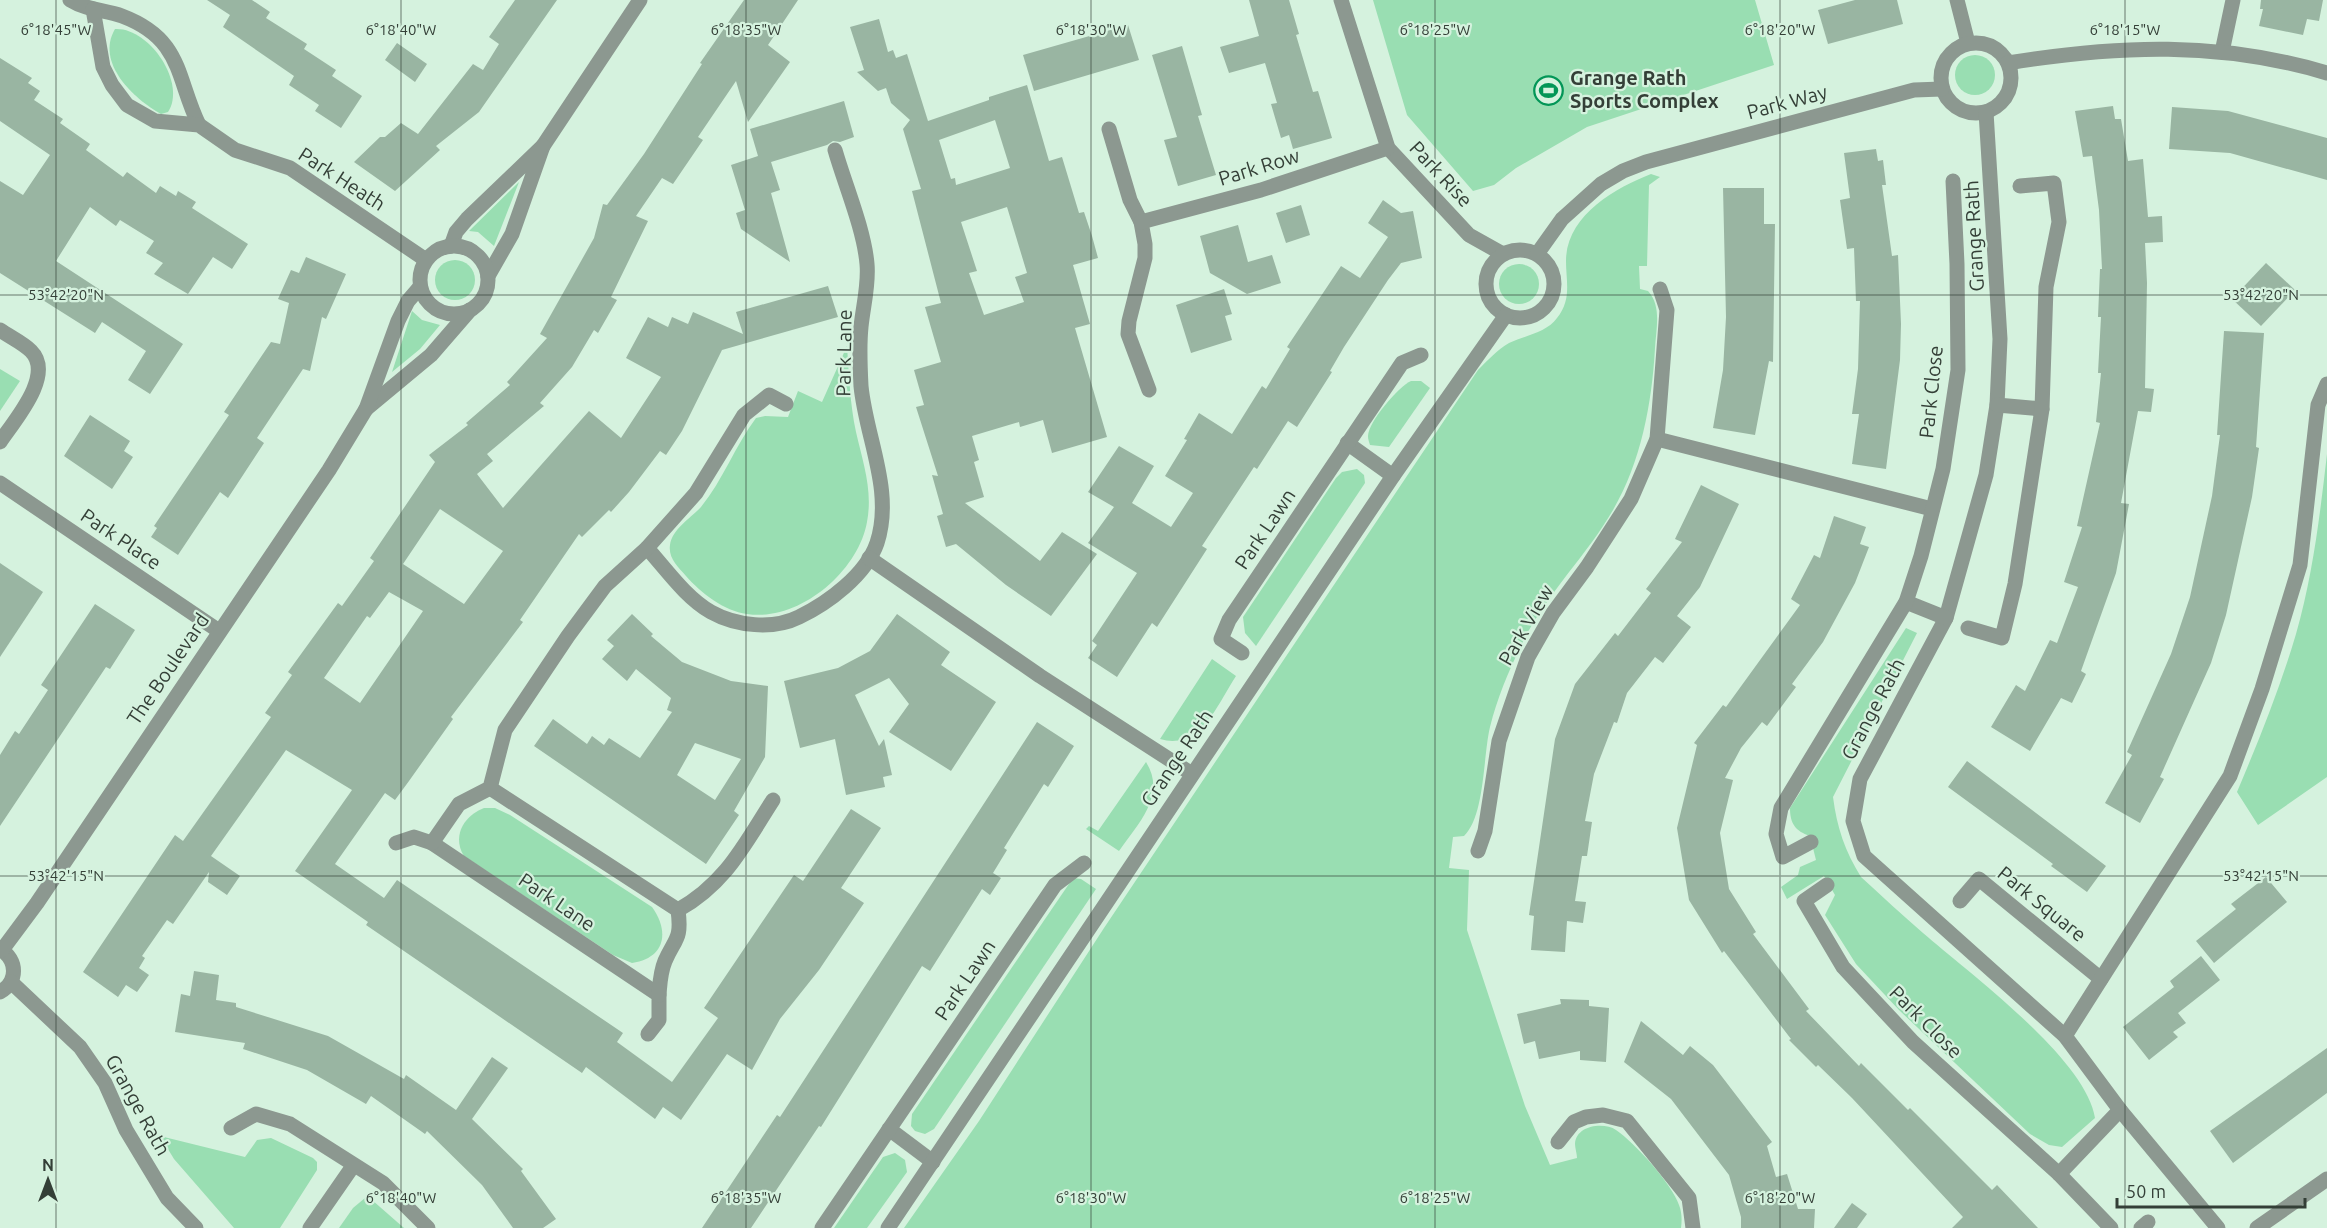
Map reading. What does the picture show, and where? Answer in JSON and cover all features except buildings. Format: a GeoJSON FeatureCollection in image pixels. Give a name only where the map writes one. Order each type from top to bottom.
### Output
{"type":"FeatureCollection","features":[{"type":"Feature","properties":{"kind":"street"},"geometry":{"type":"LineString","coordinates":[[70,0],[136,23],[164,45],[179,67],[191,109],[199,125]]}},
{"type":"Feature","properties":{"kind":"street"},"geometry":{"type":"LineString","coordinates":[[451,246],[467,219],[543,146],[640,0]]}},
{"type":"Feature","properties":{"kind":"street","name":"Park Rise"},"geometry":{"type":"LineString","coordinates":[[1341,0],[1388,148],[1468,235],[1503,254]]}},
{"type":"Feature","properties":{"kind":"street"},"geometry":{"type":"LineString","coordinates":[[1957,0],[1968,43]]}},
{"type":"Feature","properties":{"kind":"street"},"geometry":{"type":"LineString","coordinates":[[2222,52],[2234,0]]}},
{"type":"Feature","properties":{"kind":"street","name":"Park Heath"},"geometry":{"type":"LineString","coordinates":[[93,9],[103,67],[112,85],[127,105],[155,121],[199,125],[235,150],[290,168],[426,260]]}},
{"type":"Feature","properties":{"kind":"street"},"geometry":{"type":"LineString","coordinates":[[1968,43],[1989,45],[1998,50],[2008,63],[2012,78],[2010,89],[2004,99],[1986,112],[1975,114],[1955,106],[1942,89],[1942,66],[1957,48],[1968,43]]}},
{"type":"Feature","properties":{"kind":"street"},"geometry":{"type":"LineString","coordinates":[[2008,63],[2072,53],[2129,48],[2222,52],[2275,60],[2327,73]]}},
{"type":"Feature","properties":{"kind":"street","name":"Park Way"},"geometry":{"type":"LineString","coordinates":[[1537,254],[1562,219],[1601,184],[1638,165],[1914,90],[1942,89]]}},
{"type":"Feature","properties":{"kind":"street","name":"Grange Rath"},"geometry":{"type":"LineString","coordinates":[[1986,112],[2000,339],[1997,405],[1986,475],[1946,618],[1860,779],[1853,821],[1864,856],[2065,1036],[2120,1110],[2218,1228]]}},
{"type":"Feature","properties":{"kind":"street"},"geometry":{"type":"LineString","coordinates":[[1109,129],[1130,200],[1141,222],[1146,258],[1129,321],[1128,334],[1149,390]]}},
{"type":"Feature","properties":{"kind":"street"},"geometry":{"type":"LineString","coordinates":[[488,276],[480,257],[461,247],[451,246],[441,248],[426,260],[422,268],[420,287],[424,296],[440,311],[460,314],[470,310],[484,296],[488,276],[512,234],[543,146]]}},
{"type":"Feature","properties":{"kind":"street","name":"Park Row"},"geometry":{"type":"LineString","coordinates":[[1141,222],[1261,190],[1388,148]]}},
{"type":"Feature","properties":{"kind":"street","name":"Park Lane"},"geometry":{"type":"LineString","coordinates":[[647,548],[693,597],[712,612],[761,625],[797,618],[821,605],[847,584],[869,558],[876,544],[882,520],[882,493],[861,386],[861,327],[866,294],[867,264],[835,150]]}},
{"type":"Feature","properties":{"kind":"street","name":"Park Close"},"geometry":{"type":"LineString","coordinates":[[1811,842],[1783,857],[1776,834],[1781,808],[1906,602],[1943,469],[1958,370],[1958,264],[1953,181]]}},
{"type":"Feature","properties":{"kind":"street"},"geometry":{"type":"LineString","coordinates":[[1968,628],[2002,638],[2015,584],[2042,409],[2046,287],[2059,222],[2054,183],[2020,186]]}},
{"type":"Feature","properties":{"kind":"street"},"geometry":{"type":"LineString","coordinates":[[1514,250],[1537,254],[1551,271],[1552,294],[1547,304],[1528,317],[1506,315],[1490,300],[1486,280],[1489,269],[1503,254],[1514,250]]}},
{"type":"Feature","properties":{"kind":"street","name":"The Boulevard"},"geometry":{"type":"LineString","coordinates":[[1,949],[37,903],[323,478],[366,409],[398,321],[408,302],[420,287]]}},
{"type":"Feature","properties":{"kind":"street","name":"Park View"},"geometry":{"type":"LineString","coordinates":[[1478,850],[1485,831],[1499,741],[1528,657],[1553,613],[1631,499],[1657,439],[1667,310],[1659,289]]}},
{"type":"Feature","properties":{"kind":"street","name":"The Boulevard"},"geometry":{"type":"LineString","coordinates":[[366,409],[430,355],[470,310]]}},
{"type":"Feature","properties":{"kind":"street","name":"Grange Rath"},"geometry":{"type":"LineString","coordinates":[[888,1228],[1393,476],[1506,315]]}},
{"type":"Feature","properties":{"kind":"street"},"geometry":{"type":"LineString","coordinates":[[0,330],[32,352],[39,366],[33,392],[0,442]]}},
{"type":"Feature","properties":{"kind":"street","name":"Park Lawn"},"geometry":{"type":"LineString","coordinates":[[1242,653],[1221,639],[1229,620],[1402,363],[1421,356]]}},
{"type":"Feature","properties":{"kind":"street"},"geometry":{"type":"LineString","coordinates":[[2065,1036],[2230,776],[2262,689],[2300,565],[2318,405],[2327,384]]}},
{"type":"Feature","properties":{"kind":"street"},"geometry":{"type":"LineString","coordinates":[[490,788],[499,746],[509,725],[568,636],[605,586],[647,548],[696,493],[744,415],[769,395],[786,404]]}},
{"type":"Feature","properties":{"kind":"street"},"geometry":{"type":"LineString","coordinates":[[1997,405],[2042,409]]}},
{"type":"Feature","properties":{"kind":"street"},"geometry":{"type":"LineString","coordinates":[[1657,439],[1932,509]]}},
{"type":"Feature","properties":{"kind":"street"},"geometry":{"type":"LineString","coordinates":[[1347,443],[1393,476]]}},
{"type":"Feature","properties":{"kind":"street","name":"Park Place"},"geometry":{"type":"LineString","coordinates":[[0,483],[219,631]]}},
{"type":"Feature","properties":{"kind":"street"},"geometry":{"type":"LineString","coordinates":[[869,558],[1040,676],[1192,774]]}},
{"type":"Feature","properties":{"kind":"street"},"geometry":{"type":"LineString","coordinates":[[1906,602],[1946,618]]}},
{"type":"Feature","properties":{"kind":"street"},"geometry":{"type":"LineString","coordinates":[[432,843],[459,804],[490,788]]}},
{"type":"Feature","properties":{"kind":"street"},"geometry":{"type":"LineString","coordinates":[[490,788],[678,910]]}},
{"type":"Feature","properties":{"kind":"street"},"geometry":{"type":"LineString","coordinates":[[678,910],[717,882],[742,852],[773,800]]}},
{"type":"Feature","properties":{"kind":"street","name":"Park Lane"},"geometry":{"type":"LineString","coordinates":[[396,843],[414,837],[432,843],[659,995]]}},
{"type":"Feature","properties":{"kind":"street","name":"Park Lawn"},"geometry":{"type":"LineString","coordinates":[[822,1228],[1055,885],[1084,863]]}},
{"type":"Feature","properties":{"kind":"street","name":"Park Square"},"geometry":{"type":"LineString","coordinates":[[1960,901],[1979,879],[2100,979]]}},
{"type":"Feature","properties":{"kind":"street","name":"Park Close"},"geometry":{"type":"LineString","coordinates":[[1827,885],[1804,901],[1843,967],[1913,1042],[2059,1174],[2111,1228]]}},
{"type":"Feature","properties":{"kind":"street"},"geometry":{"type":"LineString","coordinates":[[648,1034],[658,1020],[660,974],[678,935],[678,910]]}},
{"type":"Feature","properties":{"kind":"street","name":"Grange Rath"},"geometry":{"type":"LineString","coordinates":[[1,949],[12,960],[14,975],[6,987],[80,1047],[105,1083],[126,1130],[167,1198],[196,1228]]}},
{"type":"Feature","properties":{"kind":"street"},"geometry":{"type":"LineString","coordinates":[[2059,1174],[2120,1110]]}},
{"type":"Feature","properties":{"kind":"street"},"geometry":{"type":"LineString","coordinates":[[231,1128],[256,1114],[290,1124],[383,1183],[428,1228]]}},
{"type":"Feature","properties":{"kind":"street"},"geometry":{"type":"LineString","coordinates":[[1558,1142],[1574,1122],[1586,1117],[1603,1115],[1627,1121],[1689,1197],[1693,1228]]}},
{"type":"Feature","properties":{"kind":"street"},"geometry":{"type":"LineString","coordinates":[[889,1129],[933,1161]]}},
{"type":"Feature","properties":{"kind":"street"},"geometry":{"type":"LineString","coordinates":[[310,1228],[353,1166]]}},
{"type":"Feature","properties":{"kind":"street"},"geometry":{"type":"LineString","coordinates":[[2258,1228],[2327,1179]]}},
{"type":"Feature","properties":{"kind":"green space","name":"Grange Rath Sports Complex"},"geometry":{"type":"Polygon","coordinates":[[[1373,0],[1755,0],[1774,65],[1587,127],[1516,168],[1494,185],[1473,191],[1407,115],[1373,0]]]}},
{"type":"Feature","properties":{"kind":"green space"},"geometry":{"type":"Polygon","coordinates":[[[115,29],[128,31],[140,37],[161,59],[169,72],[173,87],[173,100],[168,112],[161,114],[150,107],[120,79],[110,55],[110,42],[115,29]]]}},
{"type":"Feature","properties":{"kind":"green space"},"geometry":{"type":"Polygon","coordinates":[[[1975,55],[1989,61],[1995,75],[1989,89],[1975,95],[1961,89],[1955,75],[1961,61],[1975,55]]]}},
{"type":"Feature","properties":{"kind":"green space"},"geometry":{"type":"Polygon","coordinates":[[[1651,174],[1660,177],[1649,185],[1647,266],[1639,266],[1640,289],[1648,291],[1652,297],[1657,311],[1657,326],[1648,411],[1638,452],[1623,492],[1613,510],[1541,610],[1512,666],[1499,696],[1490,727],[1476,815],[1464,836],[1453,837],[1449,868],[1469,870],[1467,930],[1525,1106],[1550,1165],[1577,1158],[1575,1144],[1580,1133],[1585,1129],[1605,1126],[1616,1130],[1642,1154],[1669,1186],[1680,1208],[1681,1228],[904,1228],[979,1121],[1104,928],[1478,370],[1509,343],[1547,327],[1562,311],[1566,297],[1568,245],[1583,217],[1608,196],[1651,174]]]}},
{"type":"Feature","properties":{"kind":"green space"},"geometry":{"type":"Polygon","coordinates":[[[519,182],[494,246],[478,232],[469,231],[519,182]]]}},
{"type":"Feature","properties":{"kind":"green space"},"geometry":{"type":"Polygon","coordinates":[[[455,260],[463,261],[469,266],[474,272],[474,288],[469,294],[463,299],[455,300],[447,299],[441,294],[436,288],[435,280],[436,272],[441,266],[447,261],[455,260]]]}},
{"type":"Feature","properties":{"kind":"green space"},"geometry":{"type":"Polygon","coordinates":[[[1519,264],[1527,265],[1533,270],[1538,276],[1538,292],[1533,298],[1527,303],[1519,304],[1511,303],[1505,298],[1500,292],[1499,284],[1500,276],[1505,270],[1511,265],[1519,264]]]}},
{"type":"Feature","properties":{"kind":"green space"},"geometry":{"type":"Polygon","coordinates":[[[412,311],[422,320],[440,325],[420,349],[392,372],[412,311]]]}},
{"type":"Feature","properties":{"kind":"green space"},"geometry":{"type":"Polygon","coordinates":[[[847,346],[852,411],[869,499],[867,522],[861,541],[852,559],[839,575],[805,602],[786,610],[767,614],[747,614],[730,609],[706,595],[677,566],[670,550],[671,539],[709,497],[756,418],[788,417],[798,391],[822,402],[847,346]]]}},
{"type":"Feature","properties":{"kind":"green space"},"geometry":{"type":"Polygon","coordinates":[[[0,369],[20,381],[0,411],[0,369]]]}},
{"type":"Feature","properties":{"kind":"green space"},"geometry":{"type":"Polygon","coordinates":[[[1411,381],[1421,381],[1430,388],[1389,447],[1370,445],[1369,430],[1378,414],[1392,397],[1411,381]]]}},
{"type":"Feature","properties":{"kind":"green space"},"geometry":{"type":"Polygon","coordinates":[[[2327,454],[2327,777],[2258,825],[2237,792],[2276,694],[2302,612],[2315,544],[2327,454]]]}},
{"type":"Feature","properties":{"kind":"green space"},"geometry":{"type":"Polygon","coordinates":[[[1357,469],[1364,475],[1365,483],[1256,646],[1245,633],[1243,617],[1336,478],[1342,472],[1357,469]]]}},
{"type":"Feature","properties":{"kind":"green space"},"geometry":{"type":"Polygon","coordinates":[[[1906,628],[1917,633],[1833,797],[1839,829],[1850,858],[1861,877],[2023,1018],[2071,1070],[2087,1095],[2095,1118],[2062,1147],[2049,1145],[2030,1134],[1899,1010],[1856,964],[1825,915],[1835,895],[1824,876],[1787,899],[1781,887],[1798,875],[1800,867],[1816,860],[1810,836],[1794,826],[1790,808],[1906,628]]]}},
{"type":"Feature","properties":{"kind":"green space"},"geometry":{"type":"Polygon","coordinates":[[[1212,659],[1236,676],[1215,711],[1207,722],[1187,738],[1174,741],[1160,739],[1212,659]]]}},
{"type":"Feature","properties":{"kind":"green space"},"geometry":{"type":"Polygon","coordinates":[[[1146,762],[1152,774],[1152,798],[1148,809],[1119,851],[1086,829],[1089,826],[1098,831],[1146,762]]]}},
{"type":"Feature","properties":{"kind":"green space"},"geometry":{"type":"Polygon","coordinates":[[[484,808],[495,808],[510,815],[652,907],[661,926],[661,942],[658,950],[652,956],[632,963],[613,955],[464,856],[459,842],[462,828],[470,816],[484,808]]]}},
{"type":"Feature","properties":{"kind":"green space"},"geometry":{"type":"Polygon","coordinates":[[[1073,878],[1081,879],[1096,889],[934,1129],[925,1134],[915,1131],[911,1126],[912,1114],[1073,878]]]}},
{"type":"Feature","properties":{"kind":"green space"},"geometry":{"type":"Polygon","coordinates":[[[160,1136],[245,1157],[257,1140],[271,1138],[313,1158],[317,1162],[317,1170],[280,1228],[234,1228],[174,1159],[160,1136]]]}},
{"type":"Feature","properties":{"kind":"green space"},"geometry":{"type":"Polygon","coordinates":[[[895,1153],[905,1160],[907,1172],[867,1228],[834,1228],[883,1157],[895,1153]]]}},
{"type":"Feature","properties":{"kind":"green space"},"geometry":{"type":"Polygon","coordinates":[[[365,1198],[372,1200],[404,1228],[339,1228],[353,1208],[365,1198]]]}},
{"type":"Feature","properties":{"kind":"place","name":"Grange Rath Sports Complex"},"geometry":{"type":"Point","coordinates":[1549,90]}}]}
